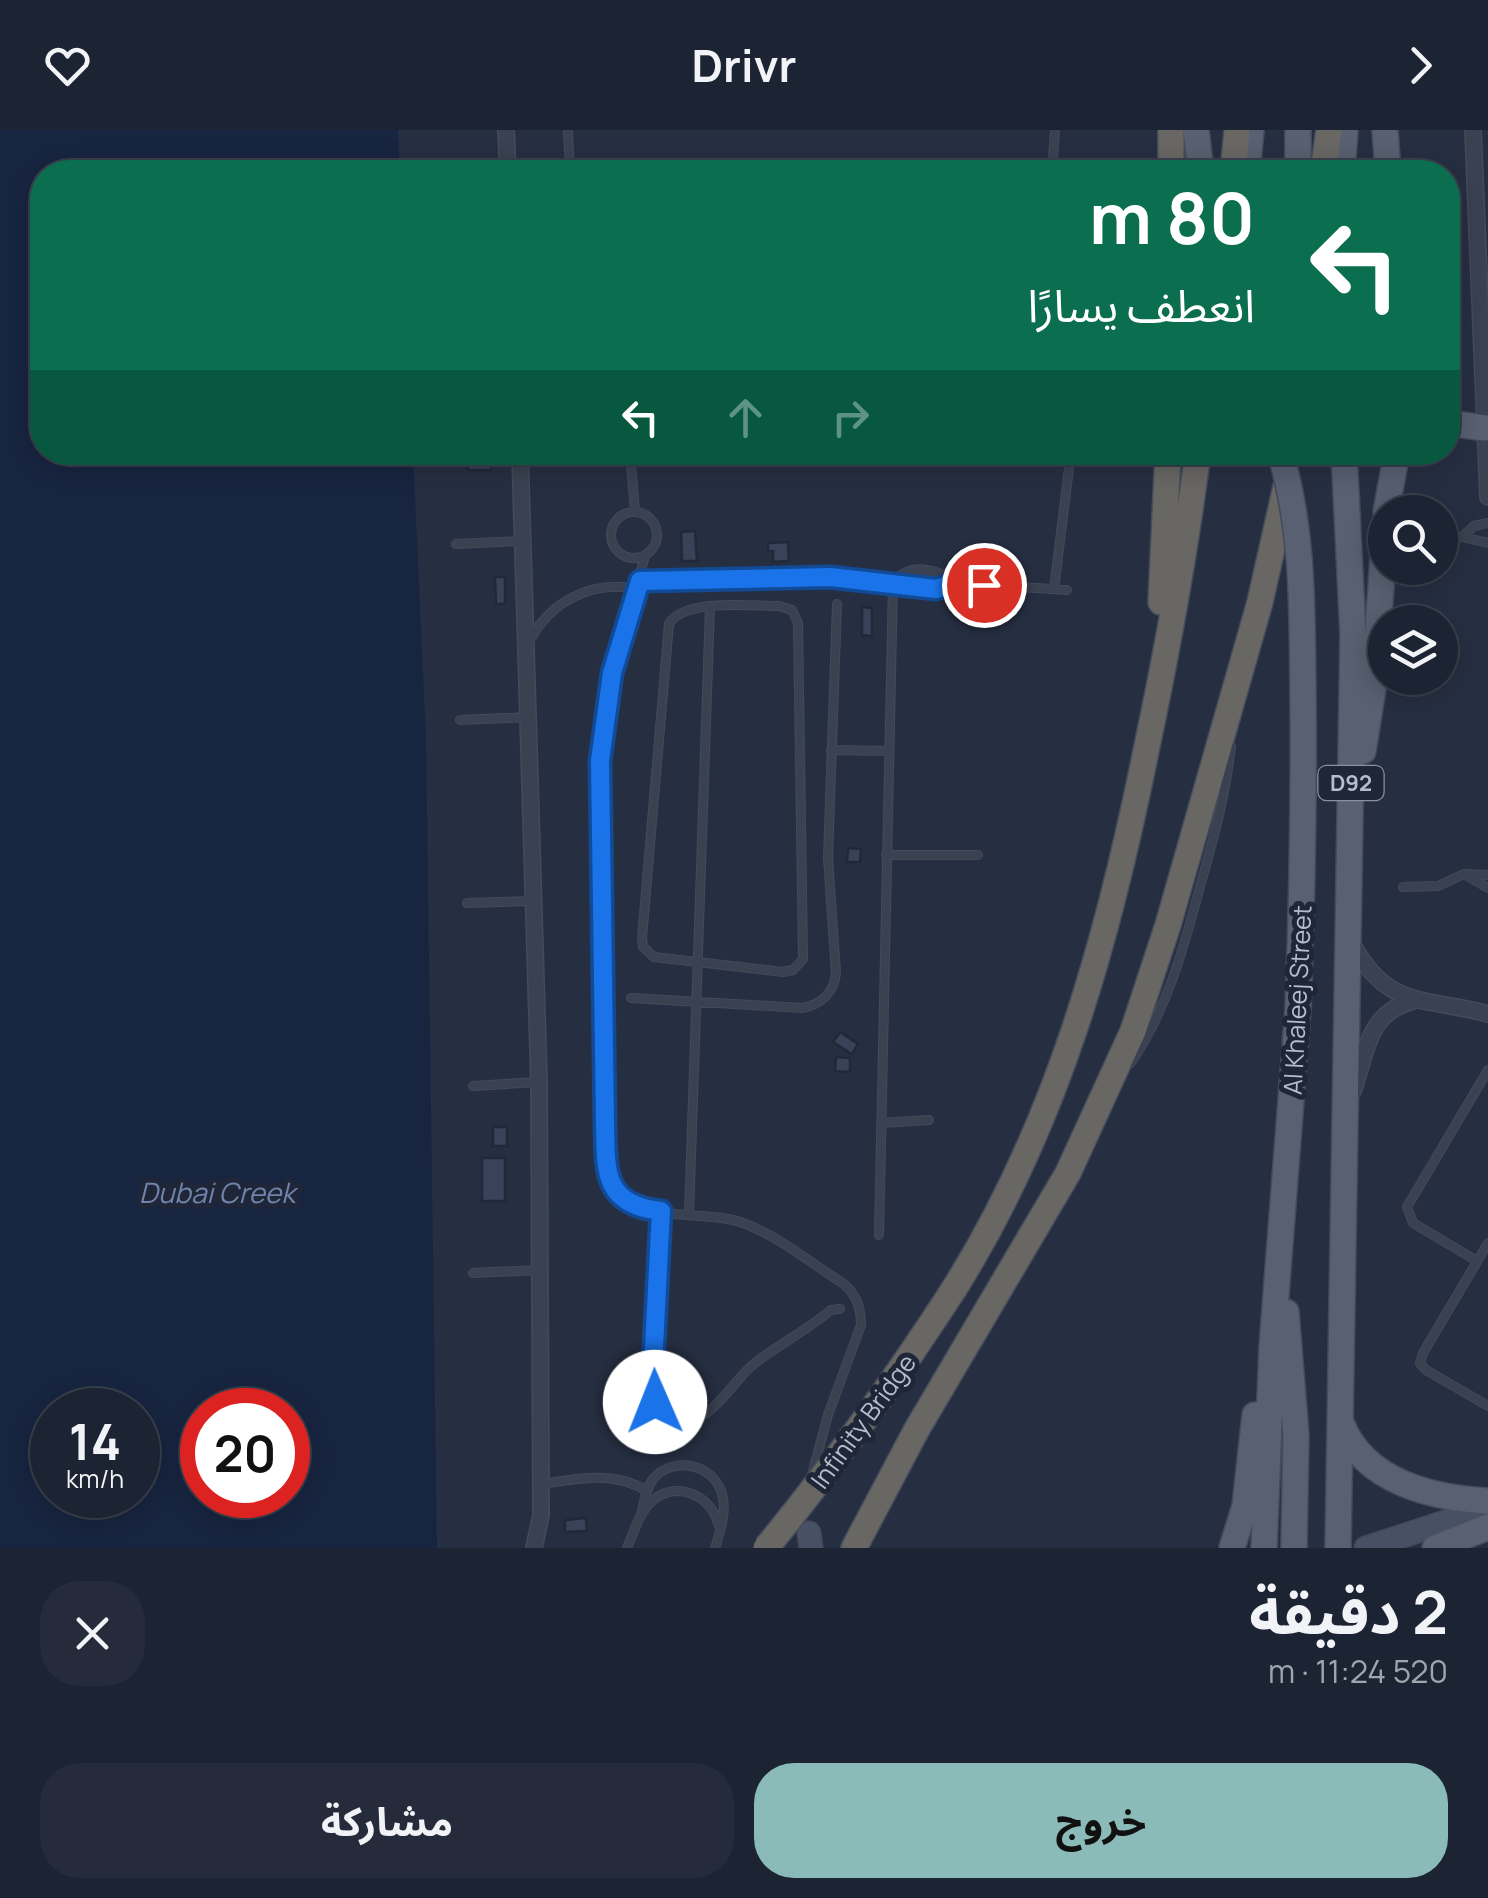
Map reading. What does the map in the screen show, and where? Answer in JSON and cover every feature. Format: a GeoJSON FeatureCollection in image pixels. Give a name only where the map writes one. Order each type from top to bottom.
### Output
{"type":"FeatureCollection","features":[{"type":"Feature","properties":{"kind":"highway"},"geometry":{"type":"LineString","coordinates":[[1171,130],[1171,160]]}},
{"type":"Feature","properties":{"kind":"highway"},"geometry":{"type":"LineString","coordinates":[[1234,160],[1236,130]]}},
{"type":"Feature","properties":{"kind":"highway"},"geometry":{"type":"LineString","coordinates":[[1325,160],[1329,130]]}},
{"type":"Feature","properties":{"kind":"highway"},"geometry":{"type":"LineString","coordinates":[[1146,755],[1162,592],[1167,465]]}},
{"type":"Feature","properties":{"kind":"highway"},"geometry":{"type":"LineString","coordinates":[[1146,755],[1196,465]]}},
{"type":"Feature","properties":{"kind":"highway","name":"Infinity Bridge"},"geometry":{"type":"LineString","coordinates":[[854,1548],[917,1429],[1060,1186],[1102,1104],[1152,979],[1274,549],[1290,465]]}},
{"type":"Feature","properties":{"kind":"highway","name":"Infinity Bridge"},"geometry":{"type":"LineString","coordinates":[[766,1548],[830,1471],[892,1386],[954,1290],[1003,1203],[1064,1065],[1107,923],[1146,755]]}},
{"type":"Feature","properties":{"kind":"main road"},"geometry":{"type":"LineString","coordinates":[[1196,130],[1200,160]]}},
{"type":"Feature","properties":{"kind":"main road"},"geometry":{"type":"LineString","coordinates":[[1248,160],[1251,130]]}},
{"type":"Feature","properties":{"kind":"main road"},"geometry":{"type":"LineString","coordinates":[[1298,130],[1298,160]]}},
{"type":"Feature","properties":{"kind":"main road"},"geometry":{"type":"LineString","coordinates":[[1343,160],[1346,130]]}},
{"type":"Feature","properties":{"kind":"main road"},"geometry":{"type":"LineString","coordinates":[[1385,130],[1387,160]]}},
{"type":"Feature","properties":{"kind":"main road"},"geometry":{"type":"LineString","coordinates":[[1460,425],[1485,428]]}},
{"type":"Feature","properties":{"kind":"main road","name":"Al Khaleej Street"},"geometry":{"type":"LineString","coordinates":[[1264,1548],[1272,1347],[1298,1009],[1304,838],[1303,608],[1295,519],[1283,465]]}},
{"type":"Feature","properties":{"kind":"main road","name":"Al Khaleej Street"},"geometry":{"type":"LineString","coordinates":[[1338,1548],[1352,618],[1345,465]]}},
{"type":"Feature","properties":{"kind":"main road"},"geometry":{"type":"LineString","coordinates":[[1389,495],[1395,465]]}},
{"type":"Feature","properties":{"kind":"main road"},"geometry":{"type":"LineString","coordinates":[[1350,809],[1373,690],[1381,585]]}},
{"type":"Feature","properties":{"kind":"main road"},"geometry":{"type":"LineString","coordinates":[[1278,1263],[1294,1392],[1294,1548]]}},
{"type":"Feature","properties":{"kind":"main road"},"geometry":{"type":"LineString","coordinates":[[1232,1548],[1244,1506],[1256,1410],[1272,1347]]}},
{"type":"Feature","properties":{"kind":"main road"},"geometry":{"type":"LineString","coordinates":[[1340,1420],[1360,1456],[1381,1473],[1431,1493],[1488,1505]]}},
{"type":"Feature","properties":{"kind":"main road"},"geometry":{"type":"LineString","coordinates":[[1366,1548],[1488,1505]]}},
{"type":"Feature","properties":{"kind":"main road"},"geometry":{"type":"LineString","coordinates":[[1435,1548],[1488,1527]]}},
{"type":"Feature","properties":{"kind":"street"},"geometry":{"type":"LineString","coordinates":[[506,130],[508,160]]}},
{"type":"Feature","properties":{"kind":"street"},"geometry":{"type":"LineString","coordinates":[[1473,130],[1488,497]]}},
{"type":"Feature","properties":{"kind":"street"},"geometry":{"type":"LineString","coordinates":[[520,465],[539,1082],[542,1515],[534,1548]]}},
{"type":"Feature","properties":{"kind":"street"},"geometry":{"type":"LineString","coordinates":[[1348,933],[1369,968],[1389,988],[1413,1001],[1488,1014]]}},
{"type":"Feature","properties":{"kind":"street"},"geometry":{"type":"LineString","coordinates":[[1344,1113],[1371,1031],[1388,1012],[1413,1001]]}},
{"type":"Feature","properties":{"kind":"street"},"geometry":{"type":"LineString","coordinates":[[542,1515],[551,1548]]}},
{"type":"Feature","properties":{"kind":"lane"},"geometry":{"type":"LineString","coordinates":[[568,130],[569,160]]}},
{"type":"Feature","properties":{"kind":"lane"},"geometry":{"type":"LineString","coordinates":[[1053,160],[1055,130]]}},
{"type":"Feature","properties":{"kind":"lane"},"geometry":{"type":"LineString","coordinates":[[631,465],[635,511]]}},
{"type":"Feature","properties":{"kind":"lane"},"geometry":{"type":"LineString","coordinates":[[1054,589],[1069,465]]}},
{"type":"Feature","properties":{"kind":"lane"},"geometry":{"type":"LineString","coordinates":[[644,556],[624,556],[611,540],[616,520],[635,511],[648,516],[658,533],[655,546],[644,556],[612,673],[600,761],[606,1160],[611,1185],[636,1207],[732,1220],[762,1231],[844,1284],[858,1302],[860,1325],[812,1474],[810,1540]]}},
{"type":"Feature","properties":{"kind":"lane"},"geometry":{"type":"LineString","coordinates":[[1488,523],[1474,526],[1462,537],[1488,543]]}},
{"type":"Feature","properties":{"kind":"lane"},"geometry":{"type":"LineString","coordinates":[[456,544],[523,541]]}},
{"type":"Feature","properties":{"kind":"lane"},"geometry":{"type":"LineString","coordinates":[[879,1234],[893,584],[906,571],[917,569],[938,572],[958,583]]}},
{"type":"Feature","properties":{"kind":"lane"},"geometry":{"type":"LineString","coordinates":[[527,646],[545,618],[571,597],[596,588],[830,577],[942,589],[958,583],[1068,590]]}},
{"type":"Feature","properties":{"kind":"lane"},"geometry":{"type":"LineString","coordinates":[[631,998],[803,1008],[821,1001],[834,986],[828,858],[836,604]]}},
{"type":"Feature","properties":{"kind":"lane"},"geometry":{"type":"LineString","coordinates":[[784,606],[797,618],[804,954],[800,964],[788,972],[654,957],[643,948],[668,629],[671,619],[683,610],[710,607],[784,606]]}},
{"type":"Feature","properties":{"kind":"lane"},"geometry":{"type":"LineString","coordinates":[[689,1214],[710,607]]}},
{"type":"Feature","properties":{"kind":"lane"},"geometry":{"type":"LineString","coordinates":[[460,720],[529,717]]}},
{"type":"Feature","properties":{"kind":"lane"},"geometry":{"type":"LineString","coordinates":[[831,750],[889,751]]}},
{"type":"Feature","properties":{"kind":"lane"},"geometry":{"type":"LineString","coordinates":[[886,855],[978,855]]}},
{"type":"Feature","properties":{"kind":"lane"},"geometry":{"type":"LineString","coordinates":[[1403,887],[1438,886],[1464,874],[1488,875]]}},
{"type":"Feature","properties":{"kind":"lane"},"geometry":{"type":"LineString","coordinates":[[1464,874],[1488,888]]}},
{"type":"Feature","properties":{"kind":"lane"},"geometry":{"type":"LineString","coordinates":[[467,904],[535,901]]}},
{"type":"Feature","properties":{"kind":"lane"},"geometry":{"type":"LineString","coordinates":[[1478,1261],[1413,1222],[1407,1207],[1488,1070]]}},
{"type":"Feature","properties":{"kind":"lane"},"geometry":{"type":"LineString","coordinates":[[473,1086],[539,1082]]}},
{"type":"Feature","properties":{"kind":"lane"},"geometry":{"type":"LineString","coordinates":[[881,1122],[929,1120]]}},
{"type":"Feature","properties":{"kind":"lane"},"geometry":{"type":"LineString","coordinates":[[661,1211],[652,1386],[659,1408],[672,1418],[687,1422],[702,1417],[754,1363],[831,1310],[840,1310]]}},
{"type":"Feature","properties":{"kind":"lane"},"geometry":{"type":"LineString","coordinates":[[1488,1243],[1422,1353],[1420,1363],[1488,1406]]}},
{"type":"Feature","properties":{"kind":"lane"},"geometry":{"type":"LineString","coordinates":[[473,1273],[541,1270]]}},
{"type":"Feature","properties":{"kind":"lane"},"geometry":{"type":"LineString","coordinates":[[641,1516],[654,1478],[678,1465],[705,1471],[722,1493],[724,1507],[716,1548]]}},
{"type":"Feature","properties":{"kind":"lane"},"geometry":{"type":"LineString","coordinates":[[542,1484],[610,1477],[647,1491]]}},
{"type":"Feature","properties":{"kind":"lane"},"geometry":{"type":"LineString","coordinates":[[626,1548],[650,1503],[679,1490],[708,1503],[717,1518],[719,1534]]}},
{"type":"Feature","properties":{"kind":"water","name":"Dubai Creek"},"geometry":{"type":"Polygon","coordinates":[[[0,130],[398,130],[399,160],[30,160],[30,465],[414,465],[426,739],[437,1548],[0,1548],[0,130]]]}},
{"type":"Feature","properties":{"kind":"building"},"geometry":{"type":"Polygon","coordinates":[[[468,465],[491,465],[491,470],[468,470],[468,465]]]}},
{"type":"Feature","properties":{"kind":"building"},"geometry":{"type":"Polygon","coordinates":[[[695,531],[697,561],[682,561],[681,532],[695,531]]]}},
{"type":"Feature","properties":{"kind":"building"},"geometry":{"type":"Polygon","coordinates":[[[788,542],[789,561],[773,562],[768,543],[788,542]]]}},
{"type":"Feature","properties":{"kind":"building"},"geometry":{"type":"Polygon","coordinates":[[[495,577],[505,577],[505,604],[496,604],[495,577]]]}},
{"type":"Feature","properties":{"kind":"building"},"geometry":{"type":"Polygon","coordinates":[[[862,607],[872,608],[872,636],[862,635],[862,607]]]}},
{"type":"Feature","properties":{"kind":"building"},"geometry":{"type":"Polygon","coordinates":[[[848,848],[861,849],[860,862],[847,862],[848,848]]]}},
{"type":"Feature","properties":{"kind":"building"},"geometry":{"type":"Polygon","coordinates":[[[840,1032],[858,1044],[852,1054],[833,1042],[840,1032]]]}},
{"type":"Feature","properties":{"kind":"building"},"geometry":{"type":"Polygon","coordinates":[[[836,1057],[850,1058],[850,1072],[835,1071],[836,1057]]]}},
{"type":"Feature","properties":{"kind":"building"},"geometry":{"type":"Polygon","coordinates":[[[493,1127],[507,1127],[507,1146],[493,1146],[493,1127]]]}},
{"type":"Feature","properties":{"kind":"building"},"geometry":{"type":"Polygon","coordinates":[[[482,1158],[505,1158],[505,1201],[482,1201],[482,1158]]]}},
{"type":"Feature","properties":{"kind":"building"},"geometry":{"type":"Polygon","coordinates":[[[640,1437],[668,1437],[668,1445],[640,1445],[640,1437]]]}},
{"type":"Feature","properties":{"kind":"building"},"geometry":{"type":"Polygon","coordinates":[[[586,1518],[587,1531],[565,1532],[565,1520],[586,1518]]]}},
{"type":"Feature","properties":{"kind":"route"},"geometry":{"type":"LineString","coordinates":[[655,1402],[652,1386],[661,1211],[636,1207],[616,1192],[606,1169],[605,1122],[600,761],[612,673],[640,581],[830,577],[936,589],[958,583],[984,585]]}}]}
